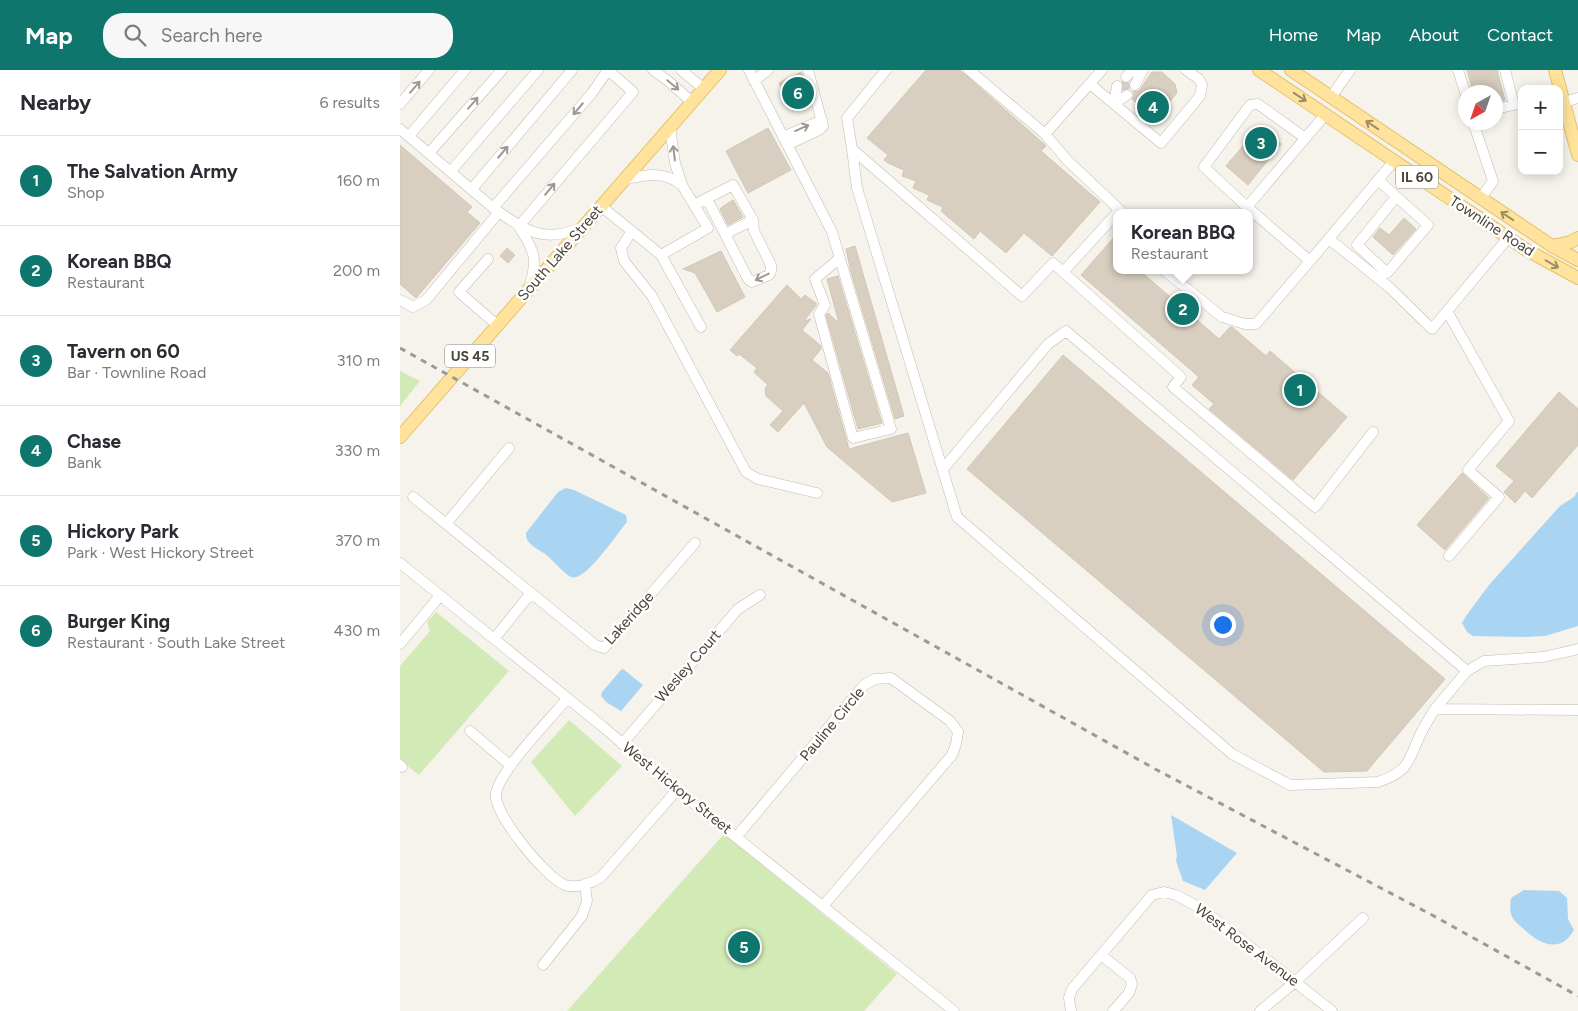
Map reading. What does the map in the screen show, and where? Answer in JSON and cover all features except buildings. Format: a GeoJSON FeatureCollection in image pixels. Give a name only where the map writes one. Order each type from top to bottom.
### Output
{"type":"FeatureCollection","features":[{"type":"Feature","properties":{"kind":"main road","name":"South Lake Street"},"geometry":{"type":"LineString","coordinates":[[400,437],[720,70]]}},
{"type":"Feature","properties":{"kind":"main road","name":"Townline Road"},"geometry":{"type":"LineString","coordinates":[[1259,70],[1508,238],[1578,278]]}},
{"type":"Feature","properties":{"kind":"main road","name":"Townline Road"},"geometry":{"type":"LineString","coordinates":[[1291,70],[1552,246],[1578,260]]}},
{"type":"Feature","properties":{"kind":"main road"},"geometry":{"type":"LineString","coordinates":[[1555,70],[1559,85]]}},
{"type":"Feature","properties":{"kind":"main road"},"geometry":{"type":"LineString","coordinates":[[1563,99],[1576,138],[1578,155]]}},
{"type":"Feature","properties":{"kind":"main road"},"geometry":{"type":"LineString","coordinates":[[1552,246],[1571,242],[1578,238]]}},
{"type":"Feature","properties":{"kind":"street"},"geometry":{"type":"LineString","coordinates":[[400,104],[429,70]]}},
{"type":"Feature","properties":{"kind":"street"},"geometry":{"type":"LineString","coordinates":[[409,136],[466,70]]}},
{"type":"Feature","properties":{"kind":"street"},"geometry":{"type":"LineString","coordinates":[[429,153],[502,70]]}},
{"type":"Feature","properties":{"kind":"street"},"geometry":{"type":"LineString","coordinates":[[451,172],[538,70]]}},
{"type":"Feature","properties":{"kind":"street"},"geometry":{"type":"LineString","coordinates":[[472,189],[572,70]]}},
{"type":"Feature","properties":{"kind":"street"},"geometry":{"type":"LineString","coordinates":[[400,300],[412,306],[426,300],[608,70],[633,92],[518,226]]}},
{"type":"Feature","properties":{"kind":"street"},"geometry":{"type":"LineString","coordinates":[[652,70],[692,102]]}},
{"type":"Feature","properties":{"kind":"street"},"geometry":{"type":"LineString","coordinates":[[680,70],[704,89]]}},
{"type":"Feature","properties":{"kind":"street"},"geometry":{"type":"LineString","coordinates":[[749,70],[832,232],[840,258],[891,428],[853,438],[819,314],[825,305],[815,279],[840,258]]}},
{"type":"Feature","properties":{"kind":"street"},"geometry":{"type":"LineString","coordinates":[[754,81],[768,70]]}},
{"type":"Feature","properties":{"kind":"street"},"geometry":{"type":"LineString","coordinates":[[785,141],[822,120],[808,70]]}},
{"type":"Feature","properties":{"kind":"street"},"geometry":{"type":"LineString","coordinates":[[886,70],[847,118],[857,188],[957,517],[1232,754],[1290,785],[1378,782],[1391,778],[1408,763],[1420,734],[1435,709],[1467,671],[1484,661],[1543,657],[1578,649]]}},
{"type":"Feature","properties":{"kind":"street"},"geometry":{"type":"LineString","coordinates":[[969,70],[1045,134],[1067,160],[1116,209]]}},
{"type":"Feature","properties":{"kind":"street"},"geometry":{"type":"LineString","coordinates":[[1045,134],[1102,70]]}},
{"type":"Feature","properties":{"kind":"street"},"geometry":{"type":"LineString","coordinates":[[1131,78],[1138,70]]}},
{"type":"Feature","properties":{"kind":"street"},"geometry":{"type":"LineString","coordinates":[[1131,78],[1143,70]]}},
{"type":"Feature","properties":{"kind":"street"},"geometry":{"type":"LineString","coordinates":[[1090,84],[1161,143],[1200,96],[1202,85],[1199,79],[1186,70]]}},
{"type":"Feature","properties":{"kind":"street"},"geometry":{"type":"LineString","coordinates":[[1331,97],[1350,70]]}},
{"type":"Feature","properties":{"kind":"street"},"geometry":{"type":"LineString","coordinates":[[1458,70],[1463,85]]}},
{"type":"Feature","properties":{"kind":"street"},"geometry":{"type":"LineString","coordinates":[[1503,107],[1518,104],[1505,70]]}},
{"type":"Feature","properties":{"kind":"street"},"geometry":{"type":"LineString","coordinates":[[1114,104],[1122,90]]}},
{"type":"Feature","properties":{"kind":"street"},"geometry":{"type":"LineString","coordinates":[[1563,96],[1578,98]]}},
{"type":"Feature","properties":{"kind":"street"},"geometry":{"type":"LineString","coordinates":[[1249,209],[1204,167],[1250,105],[1258,104],[1305,138]]}},
{"type":"Feature","properties":{"kind":"street"},"geometry":{"type":"LineString","coordinates":[[1247,207],[1325,114]]}},
{"type":"Feature","properties":{"kind":"street"},"geometry":{"type":"LineString","coordinates":[[661,255],[708,228],[682,185],[675,163],[670,127]]}},
{"type":"Feature","properties":{"kind":"street"},"geometry":{"type":"LineString","coordinates":[[400,129],[496,210],[518,226],[546,236],[570,233],[581,228]]}},
{"type":"Feature","properties":{"kind":"street"},"geometry":{"type":"LineString","coordinates":[[1476,130],[1493,181],[1481,198]]}},
{"type":"Feature","properties":{"kind":"street"},"geometry":{"type":"LineString","coordinates":[[852,149],[1022,296],[1052,263],[1181,377],[1173,387],[1315,507],[1373,432]]}},
{"type":"Feature","properties":{"kind":"street"},"geometry":{"type":"LineString","coordinates":[[1169,274],[1222,317],[1245,324],[1256,324],[1394,161]]}},
{"type":"Feature","properties":{"kind":"street"},"geometry":{"type":"LineString","coordinates":[[623,180],[661,174],[673,178],[682,185]]}},
{"type":"Feature","properties":{"kind":"street"},"geometry":{"type":"LineString","coordinates":[[1357,245],[1387,273],[1428,225],[1378,180]]}},
{"type":"Feature","properties":{"kind":"street"},"geometry":{"type":"LineString","coordinates":[[694,205],[733,185],[753,220],[754,231],[771,265],[772,271],[769,275],[752,282],[748,279],[707,199]]}},
{"type":"Feature","properties":{"kind":"street"},"geometry":{"type":"LineString","coordinates":[[1342,250],[1357,245],[1396,197]]}},
{"type":"Feature","properties":{"kind":"street"},"geometry":{"type":"LineString","coordinates":[[601,206],[661,255],[701,327]]}},
{"type":"Feature","properties":{"kind":"street"},"geometry":{"type":"LineString","coordinates":[[1253,212],[1310,261]]}},
{"type":"Feature","properties":{"kind":"street"},"geometry":{"type":"LineString","coordinates":[[1063,272],[1113,218]]}},
{"type":"Feature","properties":{"kind":"street"},"geometry":{"type":"LineString","coordinates":[[725,234],[753,220]]}},
{"type":"Feature","properties":{"kind":"street"},"geometry":{"type":"LineString","coordinates":[[518,226],[532,246],[535,262],[529,288]]}},
{"type":"Feature","properties":{"kind":"street"},"geometry":{"type":"LineString","coordinates":[[632,231],[621,248],[624,261],[652,296],[746,472],[758,479],[817,493]]}},
{"type":"Feature","properties":{"kind":"street"},"geometry":{"type":"LineString","coordinates":[[1329,239],[1389,287],[1432,330],[1508,238]]}},
{"type":"Feature","properties":{"kind":"street"},"geometry":{"type":"LineString","coordinates":[[488,259],[459,292],[497,325]]}},
{"type":"Feature","properties":{"kind":"street"},"geometry":{"type":"LineString","coordinates":[[1447,312],[1509,421],[1468,470],[1499,497],[1449,556]]}},
{"type":"Feature","properties":{"kind":"street"},"geometry":{"type":"LineString","coordinates":[[943,469],[1048,344],[1066,331],[1467,671]]}},
{"type":"Feature","properties":{"kind":"street"},"geometry":{"type":"LineString","coordinates":[[446,524],[509,448]]}},
{"type":"Feature","properties":{"kind":"street","name":"Lakeridge"},"geometry":{"type":"LineString","coordinates":[[412,497],[595,645],[604,648],[695,543]]}},
{"type":"Feature","properties":{"kind":"street","name":"West Hickory Street"},"geometry":{"type":"LineString","coordinates":[[400,563],[439,597],[494,639],[678,790],[954,1011]]}},
{"type":"Feature","properties":{"kind":"street"},"geometry":{"type":"LineString","coordinates":[[494,639],[531,593]]}},
{"type":"Feature","properties":{"kind":"street","name":"Wesley Court"},"geometry":{"type":"LineString","coordinates":[[622,744],[738,609],[760,595]]}},
{"type":"Feature","properties":{"kind":"street"},"geometry":{"type":"LineString","coordinates":[[402,636],[439,597]]}},
{"type":"Feature","properties":{"kind":"street","name":"Pauline Circle"},"geometry":{"type":"LineString","coordinates":[[737,836],[864,685],[875,679],[891,678],[950,721],[958,732],[952,755],[823,906]]}},
{"type":"Feature","properties":{"kind":"street"},"geometry":{"type":"LineString","coordinates":[[567,699],[510,766],[501,780],[496,793],[496,803],[514,832],[534,858],[553,877],[566,885],[591,884],[601,877],[678,790]]}},
{"type":"Feature","properties":{"kind":"street"},"geometry":{"type":"LineString","coordinates":[[1435,709],[1578,710]]}},
{"type":"Feature","properties":{"kind":"street"},"geometry":{"type":"LineString","coordinates":[[470,731],[510,766]]}},
{"type":"Feature","properties":{"kind":"street"},"geometry":{"type":"LineString","coordinates":[[542,964],[582,916],[587,901],[585,884]]}},
{"type":"Feature","properties":{"kind":"street","name":"West Rose Avenue"},"geometry":{"type":"LineString","coordinates":[[1071,1011],[1069,998],[1072,989],[1152,895],[1164,892],[1176,895],[1202,909],[1332,1011]]}},
{"type":"Feature","properties":{"kind":"street"},"geometry":{"type":"LineString","coordinates":[[1260,1011],[1295,982],[1362,918]]}},
{"type":"Feature","properties":{"kind":"street"},"geometry":{"type":"LineString","coordinates":[[1101,955],[1130,978],[1132,984],[1129,993],[1113,1011]]}},
{"type":"Feature","properties":{"kind":"green space"},"geometry":{"type":"Polygon","coordinates":[[[400,371],[420,381],[400,406],[400,371]]]}},
{"type":"Feature","properties":{"kind":"green space"},"geometry":{"type":"Polygon","coordinates":[[[436,612],[509,671],[419,775],[400,760],[400,666],[430,631],[427,622],[436,612]]]}},
{"type":"Feature","properties":{"kind":"green space"},"geometry":{"type":"Polygon","coordinates":[[[569,720],[622,766],[575,816],[531,762],[569,720]]]}},
{"type":"Feature","properties":{"kind":"green space"},"geometry":{"type":"Polygon","coordinates":[[[724,834],[897,974],[864,1011],[567,1011],[724,834]]]}},
{"type":"Feature","properties":{"kind":"water"},"geometry":{"type":"Polygon","coordinates":[[[566,488],[626,515],[627,522],[601,556],[577,577],[571,577],[561,570],[532,545],[526,537],[526,533],[558,492],[566,488]]]}},
{"type":"Feature","properties":{"kind":"water"},"geometry":{"type":"Polygon","coordinates":[[[1578,491],[1578,626],[1545,636],[1473,636],[1467,632],[1462,623],[1489,585],[1560,506],[1574,497],[1578,491]]]}},
{"type":"Feature","properties":{"kind":"water"},"geometry":{"type":"Polygon","coordinates":[[[623,669],[643,685],[621,711],[606,702],[601,696],[602,692],[623,669]]]}},
{"type":"Feature","properties":{"kind":"water"},"geometry":{"type":"Polygon","coordinates":[[[1171,815],[1237,853],[1205,890],[1183,881],[1176,861],[1177,856],[1171,815]]]}},
{"type":"Feature","properties":{"kind":"water"},"geometry":{"type":"Polygon","coordinates":[[[1524,890],[1559,891],[1567,898],[1568,919],[1574,930],[1569,937],[1557,944],[1544,943],[1532,936],[1515,921],[1511,912],[1511,898],[1524,890]]]}},
{"type":"Feature","properties":{"kind":"tunnel"},"geometry":{"type":"LineString","coordinates":[[1122,90],[1130,80]]}},
{"type":"Feature","properties":{"kind":"railway"},"geometry":{"type":"LineString","coordinates":[[400,348],[1157,770],[1432,915],[1578,996]]}},
{"type":"Feature","properties":{"kind":"place","name":"Burger King"},"geometry":{"type":"Point","coordinates":[798,93]}},
{"type":"Feature","properties":{"kind":"place","name":"Chase"},"geometry":{"type":"Point","coordinates":[1153,107]}},
{"type":"Feature","properties":{"kind":"place","name":"Tavern on 60"},"geometry":{"type":"Point","coordinates":[1261,143]}},
{"type":"Feature","properties":{"kind":"place","name":"Korean BBQ"},"geometry":{"type":"Point","coordinates":[1183,309]}},
{"type":"Feature","properties":{"kind":"place","name":"The Salvation Army"},"geometry":{"type":"Point","coordinates":[1300,390]}},
{"type":"Feature","properties":{"kind":"place","name":"Hickory Park"},"geometry":{"type":"Point","coordinates":[744,947]}}]}
